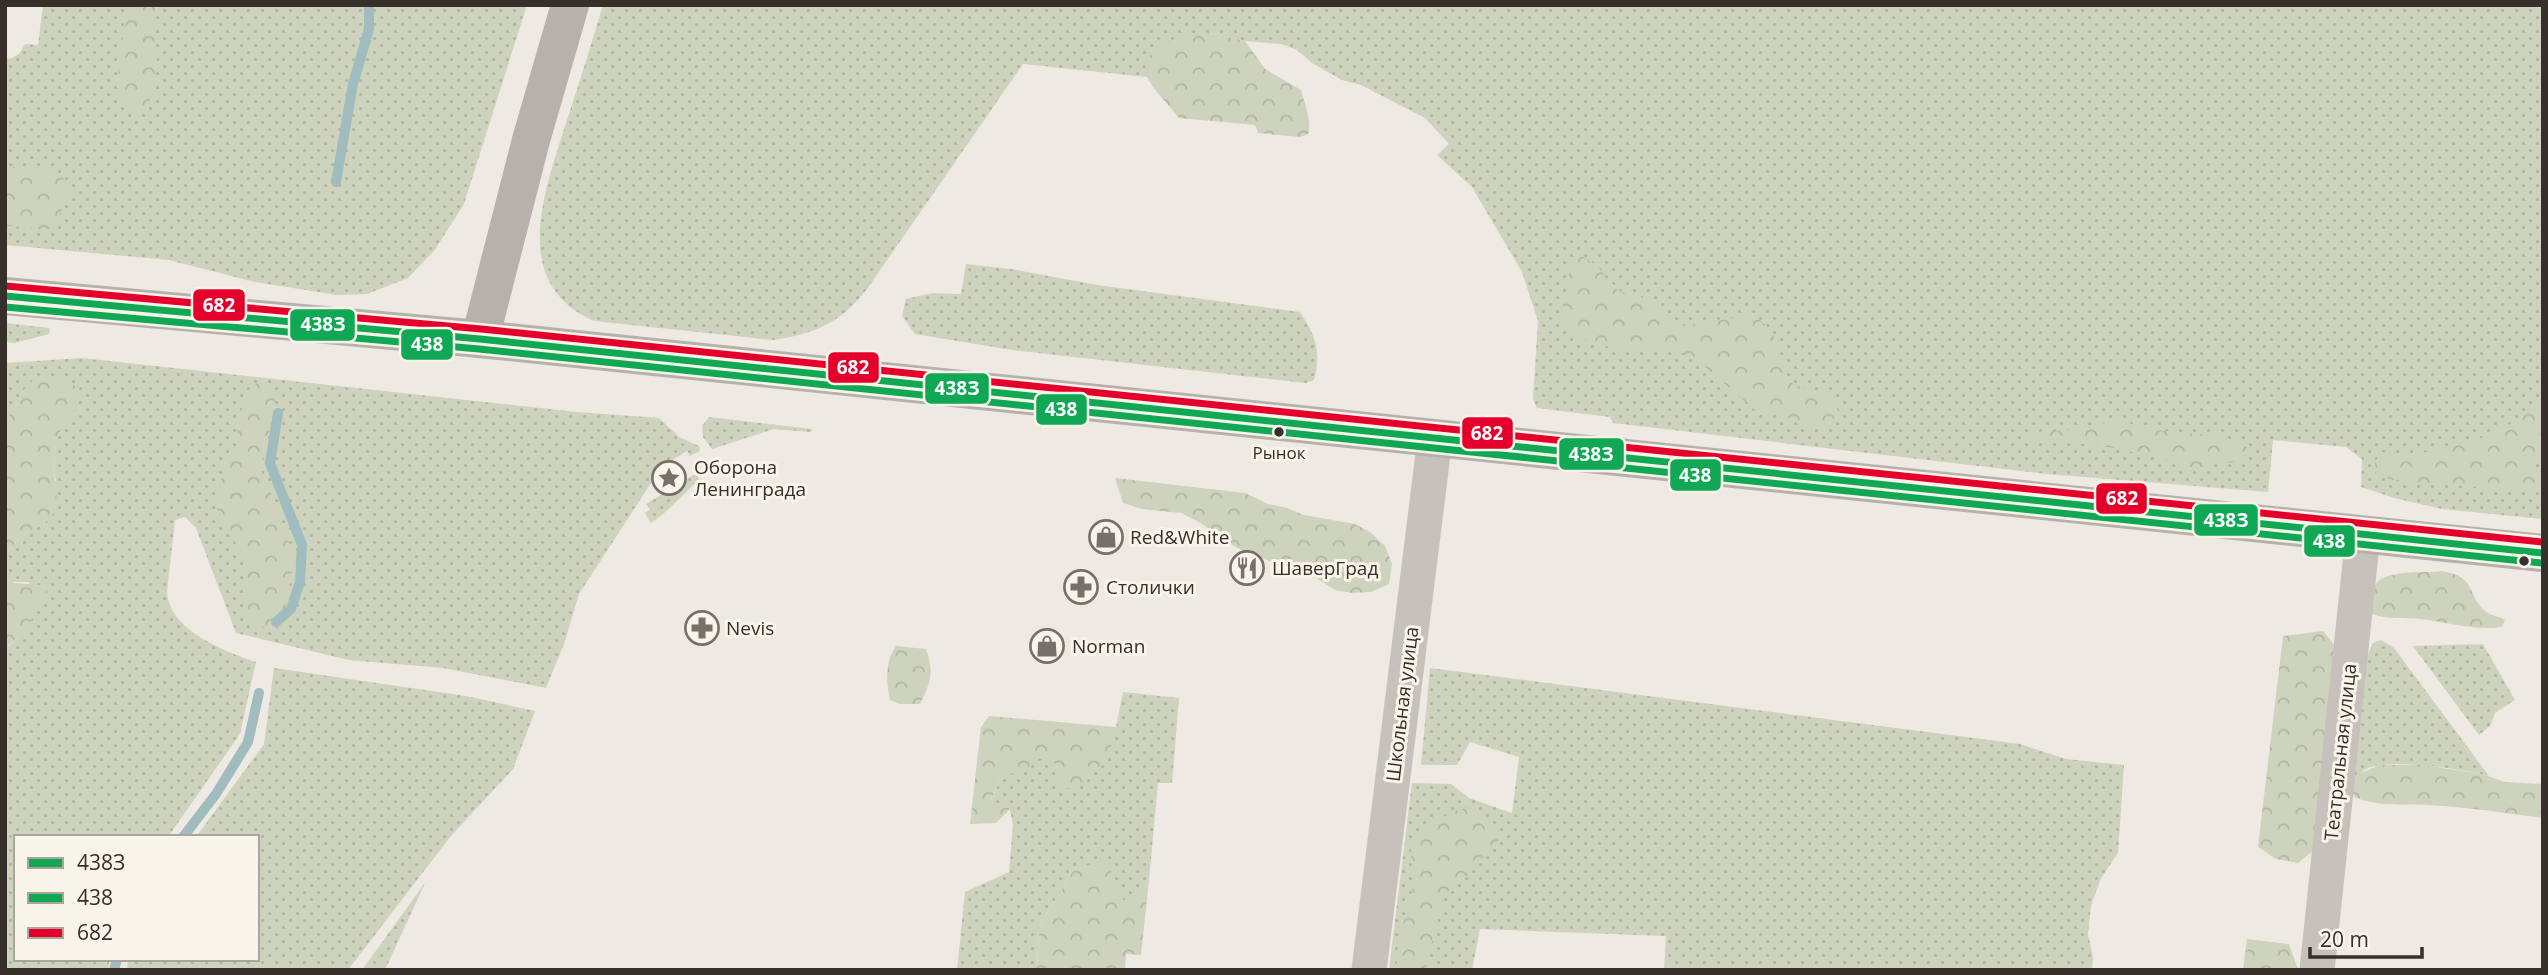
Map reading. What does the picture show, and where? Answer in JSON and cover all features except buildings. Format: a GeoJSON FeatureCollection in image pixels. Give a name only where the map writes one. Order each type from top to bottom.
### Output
{"type":"FeatureCollection","features":[{"type":"Feature","properties":{"kind":"main road"},"geometry":{"type":"LineString","coordinates":[[480,339],[531,140],[570,5]]}},
{"type":"Feature","properties":{"kind":"main road"},"geometry":{"type":"LineString","coordinates":[[5,296],[480,339],[2543,553]]}},
{"type":"Feature","properties":{"kind":"street","name":"Школьная улица"},"geometry":{"type":"LineString","coordinates":[[1369,970],[1435,438]]}},
{"type":"Feature","properties":{"kind":"street","name":"Театральная улица"},"geometry":{"type":"LineString","coordinates":[[2318,970],[2363,535]]}},
{"type":"Feature","properties":{"kind":"green space"},"geometry":{"type":"Polygon","coordinates":[[[43,5],[527,5],[464,204],[434,251],[408,278],[367,294],[337,295],[255,282],[169,260],[5,245],[5,59],[17,55],[25,44],[38,45],[43,5]]]}},
{"type":"Feature","properties":{"kind":"green space"},"geometry":{"type":"Polygon","coordinates":[[[126,5],[156,5],[156,87],[144,112],[126,113],[117,87],[126,5]]]}},
{"type":"Feature","properties":{"kind":"green space"},"geometry":{"type":"Polygon","coordinates":[[[603,5],[2543,5],[2543,519],[2442,509],[2361,487],[2362,459],[2346,447],[2273,440],[2268,492],[2047,474],[1613,423],[1610,417],[1537,408],[1533,399],[1538,321],[1522,272],[1472,187],[1437,155],[1449,144],[1425,118],[1361,85],[1342,80],[1312,63],[1297,50],[1281,44],[1245,41],[1209,33],[1147,64],[1147,77],[1023,64],[867,289],[847,310],[826,325],[773,340],[594,321],[567,304],[550,284],[542,260],[540,233],[549,177],[603,5]]]}},
{"type":"Feature","properties":{"kind":"green space"},"geometry":{"type":"Polygon","coordinates":[[[1190,33],[1209,33],[1245,41],[1265,69],[1301,90],[1309,118],[1308,134],[1300,137],[1258,133],[1255,125],[1179,118],[1148,79],[1146,62],[1157,49],[1190,33]]]}},
{"type":"Feature","properties":{"kind":"green space"},"geometry":{"type":"Polygon","coordinates":[[[5,166],[45,169],[62,175],[68,198],[59,218],[59,227],[41,229],[8,226],[5,229],[5,166]]]}},
{"type":"Feature","properties":{"kind":"green space"},"geometry":{"type":"Polygon","coordinates":[[[1580,255],[1595,264],[1619,291],[1654,301],[1665,315],[1684,326],[1739,317],[1756,317],[1770,329],[1778,344],[1786,380],[1833,398],[1839,414],[1821,430],[1789,418],[1755,410],[1694,357],[1678,351],[1642,351],[1605,346],[1569,336],[1560,321],[1570,268],[1580,255]]]}},
{"type":"Feature","properties":{"kind":"green space"},"geometry":{"type":"Polygon","coordinates":[[[966,264],[1011,269],[1097,285],[1300,312],[1316,344],[1314,380],[1306,383],[1012,350],[915,334],[902,316],[906,299],[932,293],[961,294],[966,264]]]}},
{"type":"Feature","properties":{"kind":"green space"},"geometry":{"type":"Polygon","coordinates":[[[5,323],[50,328],[49,334],[14,343],[5,342],[5,323]]]}},
{"type":"Feature","properties":{"kind":"green space"},"geometry":{"type":"Polygon","coordinates":[[[82,358],[577,412],[659,418],[679,437],[699,446],[700,451],[690,456],[687,451],[662,466],[579,594],[564,644],[546,688],[443,668],[349,660],[236,633],[196,528],[185,517],[175,520],[167,592],[170,605],[177,617],[200,637],[256,662],[240,734],[169,835],[14,835],[14,961],[110,961],[108,970],[5,970],[5,648],[20,635],[24,627],[28,611],[29,582],[5,580],[5,555],[20,537],[45,523],[56,480],[53,470],[57,435],[63,425],[17,403],[13,413],[5,420],[5,363],[82,358]]]}},
{"type":"Feature","properties":{"kind":"green space"},"geometry":{"type":"Polygon","coordinates":[[[45,376],[75,386],[79,396],[77,407],[57,436],[53,470],[57,490],[55,512],[45,523],[20,537],[5,555],[5,420],[15,408],[25,388],[45,376]]]}},
{"type":"Feature","properties":{"kind":"green space"},"geometry":{"type":"Polygon","coordinates":[[[262,381],[275,392],[275,401],[261,470],[294,556],[285,612],[259,630],[250,628],[246,619],[243,558],[240,549],[225,529],[215,503],[227,460],[237,445],[238,417],[254,385],[262,381]]]}},
{"type":"Feature","properties":{"kind":"green space"},"geometry":{"type":"Polygon","coordinates":[[[2543,404],[2543,462],[2535,464],[2533,477],[2543,479],[2543,493],[2394,480],[2377,476],[2375,472],[2375,464],[2381,452],[2414,455],[2482,438],[2514,422],[2527,410],[2543,404]]]}},
{"type":"Feature","properties":{"kind":"green space"},"geometry":{"type":"Polygon","coordinates":[[[709,417],[812,429],[811,432],[774,429],[712,449],[703,437],[702,426],[709,417]]]}},
{"type":"Feature","properties":{"kind":"green space"},"geometry":{"type":"Polygon","coordinates":[[[2117,421],[2164,431],[2223,437],[2251,451],[2243,461],[2184,468],[2173,461],[2114,448],[2028,442],[2032,435],[2043,431],[2061,431],[2117,421]]]}},
{"type":"Feature","properties":{"kind":"green space"},"geometry":{"type":"Polygon","coordinates":[[[697,473],[699,480],[651,523],[645,513],[650,509],[646,504],[697,473]]]}},
{"type":"Feature","properties":{"kind":"green space"},"geometry":{"type":"Polygon","coordinates":[[[1115,478],[1245,493],[1268,504],[1304,515],[1355,524],[1370,532],[1385,546],[1392,564],[1389,584],[1371,592],[1335,590],[1305,571],[1245,552],[1181,513],[1142,509],[1123,503],[1115,478]]]}},
{"type":"Feature","properties":{"kind":"green space"},"geometry":{"type":"Polygon","coordinates":[[[2441,571],[2452,573],[2466,581],[2485,611],[2505,620],[2502,627],[2472,627],[2372,614],[2373,590],[2379,581],[2394,574],[2441,571]]]}},
{"type":"Feature","properties":{"kind":"green space"},"geometry":{"type":"Polygon","coordinates":[[[5,580],[49,587],[25,628],[5,647],[5,580]]]}},
{"type":"Feature","properties":{"kind":"green space"},"geometry":{"type":"Polygon","coordinates":[[[2323,631],[2336,647],[2313,851],[2298,863],[2276,859],[2258,847],[2283,636],[2323,631]]]}},
{"type":"Feature","properties":{"kind":"green space"},"geometry":{"type":"Polygon","coordinates":[[[2381,640],[2394,648],[2489,776],[2462,770],[2390,764],[2364,770],[2352,782],[2366,658],[2373,643],[2381,640]]]}},
{"type":"Feature","properties":{"kind":"green space"},"geometry":{"type":"Polygon","coordinates":[[[2483,644],[2515,700],[2495,713],[2490,726],[2479,735],[2413,646],[2483,644]]]}},
{"type":"Feature","properties":{"kind":"green space"},"geometry":{"type":"Polygon","coordinates":[[[896,646],[926,649],[930,677],[920,704],[900,704],[890,700],[887,672],[896,646]]]}},
{"type":"Feature","properties":{"kind":"green space"},"geometry":{"type":"Polygon","coordinates":[[[274,668],[466,696],[535,711],[513,769],[450,837],[348,970],[127,970],[128,961],[259,961],[259,835],[197,835],[264,744],[274,668]]]}},
{"type":"Feature","properties":{"kind":"green space"},"geometry":{"type":"Polygon","coordinates":[[[1430,668],[2020,744],[2066,759],[2124,765],[2118,853],[2101,878],[2091,906],[2088,934],[2093,957],[2092,970],[1664,970],[1666,936],[1480,929],[1472,970],[1389,970],[1412,783],[1451,784],[1469,798],[1512,813],[1519,757],[1470,742],[1457,765],[1421,765],[1430,668]]]}},
{"type":"Feature","properties":{"kind":"green space"},"geometry":{"type":"Polygon","coordinates":[[[1123,692],[1179,698],[1172,783],[1158,783],[1149,880],[1124,902],[1105,860],[1074,870],[1039,926],[1037,970],[957,970],[965,892],[1009,872],[1013,825],[1010,809],[990,801],[1002,777],[1039,758],[1057,763],[1116,727],[1123,692]]]}},
{"type":"Feature","properties":{"kind":"green space"},"geometry":{"type":"Polygon","coordinates":[[[989,716],[1116,727],[1105,763],[1077,787],[1056,790],[1057,764],[1039,758],[1029,768],[1002,777],[990,800],[1010,809],[996,823],[970,824],[981,727],[989,716]]]}},
{"type":"Feature","properties":{"kind":"green space"},"geometry":{"type":"Polygon","coordinates":[[[2380,765],[2423,765],[2482,774],[2505,782],[2543,784],[2543,818],[2458,807],[2382,804],[2354,797],[2350,789],[2356,775],[2380,765]]]}},
{"type":"Feature","properties":{"kind":"green space"},"geometry":{"type":"Polygon","coordinates":[[[1468,807],[1489,819],[1499,840],[1441,901],[1436,934],[1428,950],[1426,970],[1398,970],[1398,948],[1413,884],[1413,841],[1433,823],[1468,807]]]}},
{"type":"Feature","properties":{"kind":"green space"},"geometry":{"type":"Polygon","coordinates":[[[1105,859],[1124,901],[1149,880],[1141,955],[1126,954],[1125,970],[1037,970],[1039,926],[1074,870],[1105,859]]]}},
{"type":"Feature","properties":{"kind":"green space"},"geometry":{"type":"Polygon","coordinates":[[[425,883],[385,970],[362,970],[425,883]]]}},
{"type":"Feature","properties":{"kind":"green space"},"geometry":{"type":"Polygon","coordinates":[[[2247,939],[2289,944],[2298,970],[2243,970],[2247,939]]]}},
{"type":"Feature","properties":{"kind":"waterway"},"geometry":{"type":"LineString","coordinates":[[336,182],[353,84],[369,29],[369,5]]}},
{"type":"Feature","properties":{"kind":"waterway"},"geometry":{"type":"LineString","coordinates":[[276,622],[291,609],[300,582],[302,545],[270,463],[278,413]]}},
{"type":"Feature","properties":{"kind":"waterway"},"geometry":{"type":"LineString","coordinates":[[185,835],[216,794],[248,742],[259,693]]}},
{"type":"Feature","properties":{"kind":"waterway"},"geometry":{"type":"LineString","coordinates":[[114,970],[116,961]]}},
{"type":"Feature","properties":{"kind":"transit line","name":"682"},"geometry":{"type":"LineString","coordinates":[[6,286],[481,329],[2543,542]]}},
{"type":"Feature","properties":{"kind":"transit line","name":"438З"},"geometry":{"type":"LineString","coordinates":[[5,296],[480,339],[2543,553]]}},
{"type":"Feature","properties":{"kind":"transit line","name":"438"},"geometry":{"type":"LineString","coordinates":[[5,307],[479,349],[2542,563]]}},
{"type":"Feature","properties":{"kind":"place","name":"Рынок"},"geometry":{"type":"Point","coordinates":[1279,432]}},
{"type":"Feature","properties":{"kind":"place","name":"Оборона Ленинграда"},"geometry":{"type":"Point","coordinates":[669,478]}},
{"type":"Feature","properties":{"kind":"place","name":"Red&White"},"geometry":{"type":"Point","coordinates":[1106,537]}},
{"type":"Feature","properties":{"kind":"place","name":"ШаверГрад"},"geometry":{"type":"Point","coordinates":[1247,568]}},
{"type":"Feature","properties":{"kind":"place","name":"Столички"},"geometry":{"type":"Point","coordinates":[1081,587]}},
{"type":"Feature","properties":{"kind":"place","name":"Nevis"},"geometry":{"type":"Point","coordinates":[702,628]}},
{"type":"Feature","properties":{"kind":"place","name":"Norman"},"geometry":{"type":"Point","coordinates":[1047,646]}}]}
